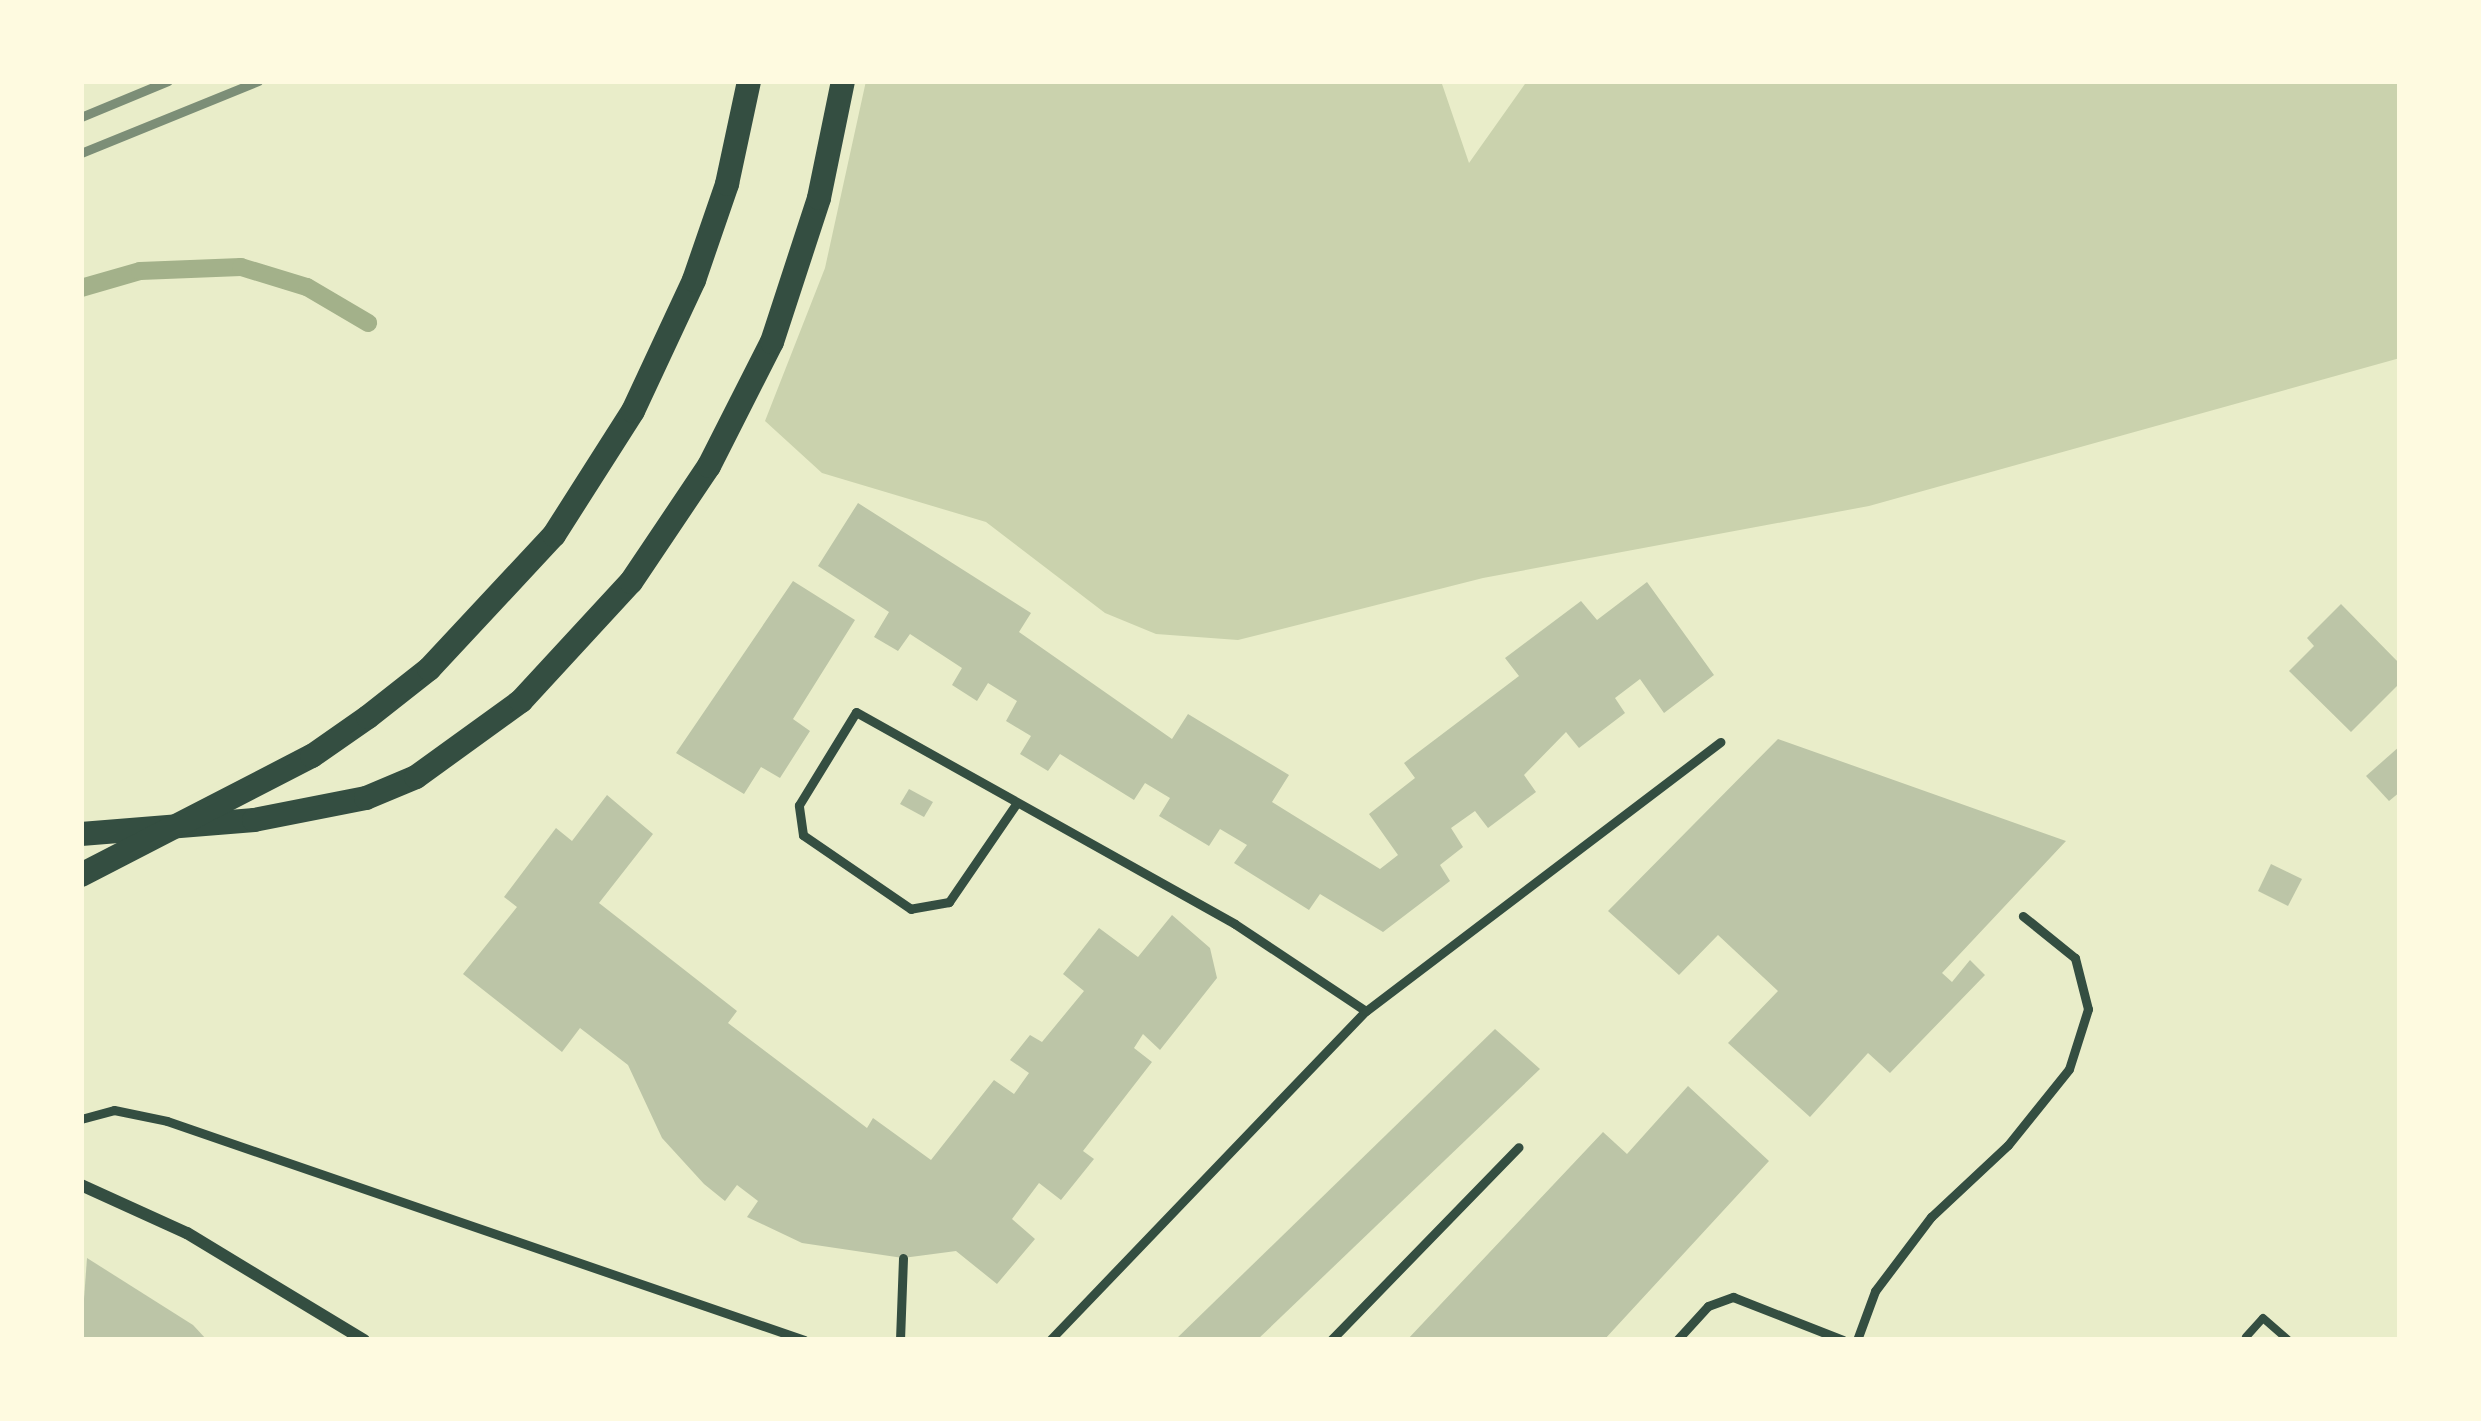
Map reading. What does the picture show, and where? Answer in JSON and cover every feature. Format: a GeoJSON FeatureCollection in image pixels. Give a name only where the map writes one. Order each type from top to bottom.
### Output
{"type":"FeatureCollection","features":[{"type":"Feature","properties":{"kind":"main road"},"geometry":{"type":"LineString","coordinates":[[81,875],[313,756],[429,670],[554,535],[624,428],[687,298],[727,184],[749,81]]}},
{"type":"Feature","properties":{"kind":"main road"},"geometry":{"type":"LineString","coordinates":[[81,834],[320,809],[416,777],[521,700],[631,582],[709,466],[772,342],[819,198],[843,81]]}},
{"type":"Feature","properties":{"kind":"street"},"geometry":{"type":"LineString","coordinates":[[81,1185],[187,1233],[364,1340]]}},
{"type":"Feature","properties":{"kind":"lane"},"geometry":{"type":"LineString","coordinates":[[1016,804],[949,902],[911,909],[803,835],[799,806],[856,712],[1235,924],[1366,1011]]}},
{"type":"Feature","properties":{"kind":"lane"},"geometry":{"type":"LineString","coordinates":[[1050,1340],[1366,1011],[1720,742]]}},
{"type":"Feature","properties":{"kind":"lane"},"geometry":{"type":"LineString","coordinates":[[1857,1340],[1875,1291],[1931,1217],[2008,1145],[2068,1069],[2088,1009],[2075,958],[2023,916]]}},
{"type":"Feature","properties":{"kind":"lane"},"geometry":{"type":"LineString","coordinates":[[81,1119],[114,1110],[166,1121],[804,1340]]}},
{"type":"Feature","properties":{"kind":"lane"},"geometry":{"type":"LineString","coordinates":[[1331,1340],[1519,1147]]}},
{"type":"Feature","properties":{"kind":"lane"},"geometry":{"type":"LineString","coordinates":[[901,1340],[903,1258]]}},
{"type":"Feature","properties":{"kind":"lane"},"geometry":{"type":"LineString","coordinates":[[1676,1340],[1708,1306],[1733,1297],[1844,1340]]}},
{"type":"Feature","properties":{"kind":"path"},"geometry":{"type":"LineString","coordinates":[[2246,1337],[2263,1318],[2288,1340]]}},
{"type":"Feature","properties":{"kind":"green space"},"geometry":{"type":"Polygon","coordinates":[[[866,81],[1441,81],[1469,163],[1527,81],[2400,81],[2400,358],[1869,506],[1483,578],[1238,640],[1156,634],[1105,613],[986,522],[822,473],[765,421],[825,268],[866,81]]]}},
{"type":"Feature","properties":{"kind":"building"},"geometry":{"type":"Polygon","coordinates":[[[858,503],[1031,613],[1019,632],[1172,739],[1188,714],[1289,775],[1272,802],[1380,869],[1398,855],[1369,814],[1415,778],[1404,763],[1519,676],[1505,658],[1581,601],[1597,620],[1647,582],[1714,675],[1664,713],[1640,679],[1615,698],[1625,713],[1579,748],[1566,732],[1524,775],[1536,792],[1488,828],[1475,811],[1451,828],[1463,847],[1440,865],[1450,881],[1383,932],[1320,894],[1309,910],[1234,863],[1247,845],[1220,829],[1209,846],[1159,816],[1170,798],[1145,783],[1134,800],[1060,754],[1048,771],[1020,754],[1031,736],[1006,721],[1017,701],[988,683],[977,701],[952,685],[962,668],[910,634],[898,651],[874,637],[889,612],[818,566],[858,503]]]}},
{"type":"Feature","properties":{"kind":"building"},"geometry":{"type":"Polygon","coordinates":[[[793,581],[855,620],[793,719],[810,731],[780,778],[761,767],[744,794],[676,753],[793,581]]]}},
{"type":"Feature","properties":{"kind":"building"},"geometry":{"type":"Polygon","coordinates":[[[2341,604],[2400,664],[2400,683],[2351,732],[2289,671],[2314,646],[2307,638],[2341,604]]]}},
{"type":"Feature","properties":{"kind":"building"},"geometry":{"type":"Polygon","coordinates":[[[1778,739],[2066,841],[1942,973],[1952,982],[1970,960],[1985,975],[1890,1073],[1868,1053],[1810,1117],[1728,1043],[1778,991],[1718,935],[1679,975],[1608,911],[1778,739]]]}},
{"type":"Feature","properties":{"kind":"building"},"geometry":{"type":"Polygon","coordinates":[[[2400,746],[2400,792],[2389,801],[2366,776],[2400,746]]]}},
{"type":"Feature","properties":{"kind":"building"},"geometry":{"type":"Polygon","coordinates":[[[909,789],[933,802],[924,817],[900,804],[909,789]]]}},
{"type":"Feature","properties":{"kind":"building"},"geometry":{"type":"Polygon","coordinates":[[[607,795],[653,834],[599,903],[737,1011],[728,1023],[867,1128],[873,1118],[931,1160],[994,1080],[1014,1094],[1029,1073],[1010,1060],[1030,1035],[1042,1042],[1084,991],[1063,974],[1099,928],[1138,957],[1172,915],[1210,948],[1217,978],[1160,1050],[1143,1034],[1134,1048],[1152,1062],[1083,1151],[1094,1159],[1061,1200],[1039,1183],[1012,1219],[1035,1239],[997,1284],[956,1251],[903,1258],[802,1243],[747,1217],[758,1201],[737,1185],[725,1201],[704,1184],[662,1138],[628,1065],[580,1028],[562,1052],[463,974],[517,907],[504,897],[556,828],[572,841],[607,795]]]}},
{"type":"Feature","properties":{"kind":"building"},"geometry":{"type":"Polygon","coordinates":[[[2271,864],[2302,879],[2288,906],[2258,891],[2271,864]]]}},
{"type":"Feature","properties":{"kind":"building"},"geometry":{"type":"Polygon","coordinates":[[[1495,1029],[1540,1069],[1257,1340],[1175,1340],[1495,1029]]]}},
{"type":"Feature","properties":{"kind":"building"},"geometry":{"type":"Polygon","coordinates":[[[1688,1086],[1769,1161],[1604,1340],[1407,1340],[1603,1132],[1627,1154],[1688,1086]]]}},
{"type":"Feature","properties":{"kind":"building"},"geometry":{"type":"Polygon","coordinates":[[[87,1258],[193,1325],[207,1340],[81,1340],[87,1258]]]}},
{"type":"Feature","properties":{"kind":"waterway"},"geometry":{"type":"LineString","coordinates":[[81,288],[140,271],[241,267],[307,287],[368,323]]}},
{"type":"Feature","properties":{"kind":"railway"},"geometry":{"type":"LineString","coordinates":[[81,117],[168,81]]}},
{"type":"Feature","properties":{"kind":"railway"},"geometry":{"type":"LineString","coordinates":[[81,153],[258,81]]}}]}
